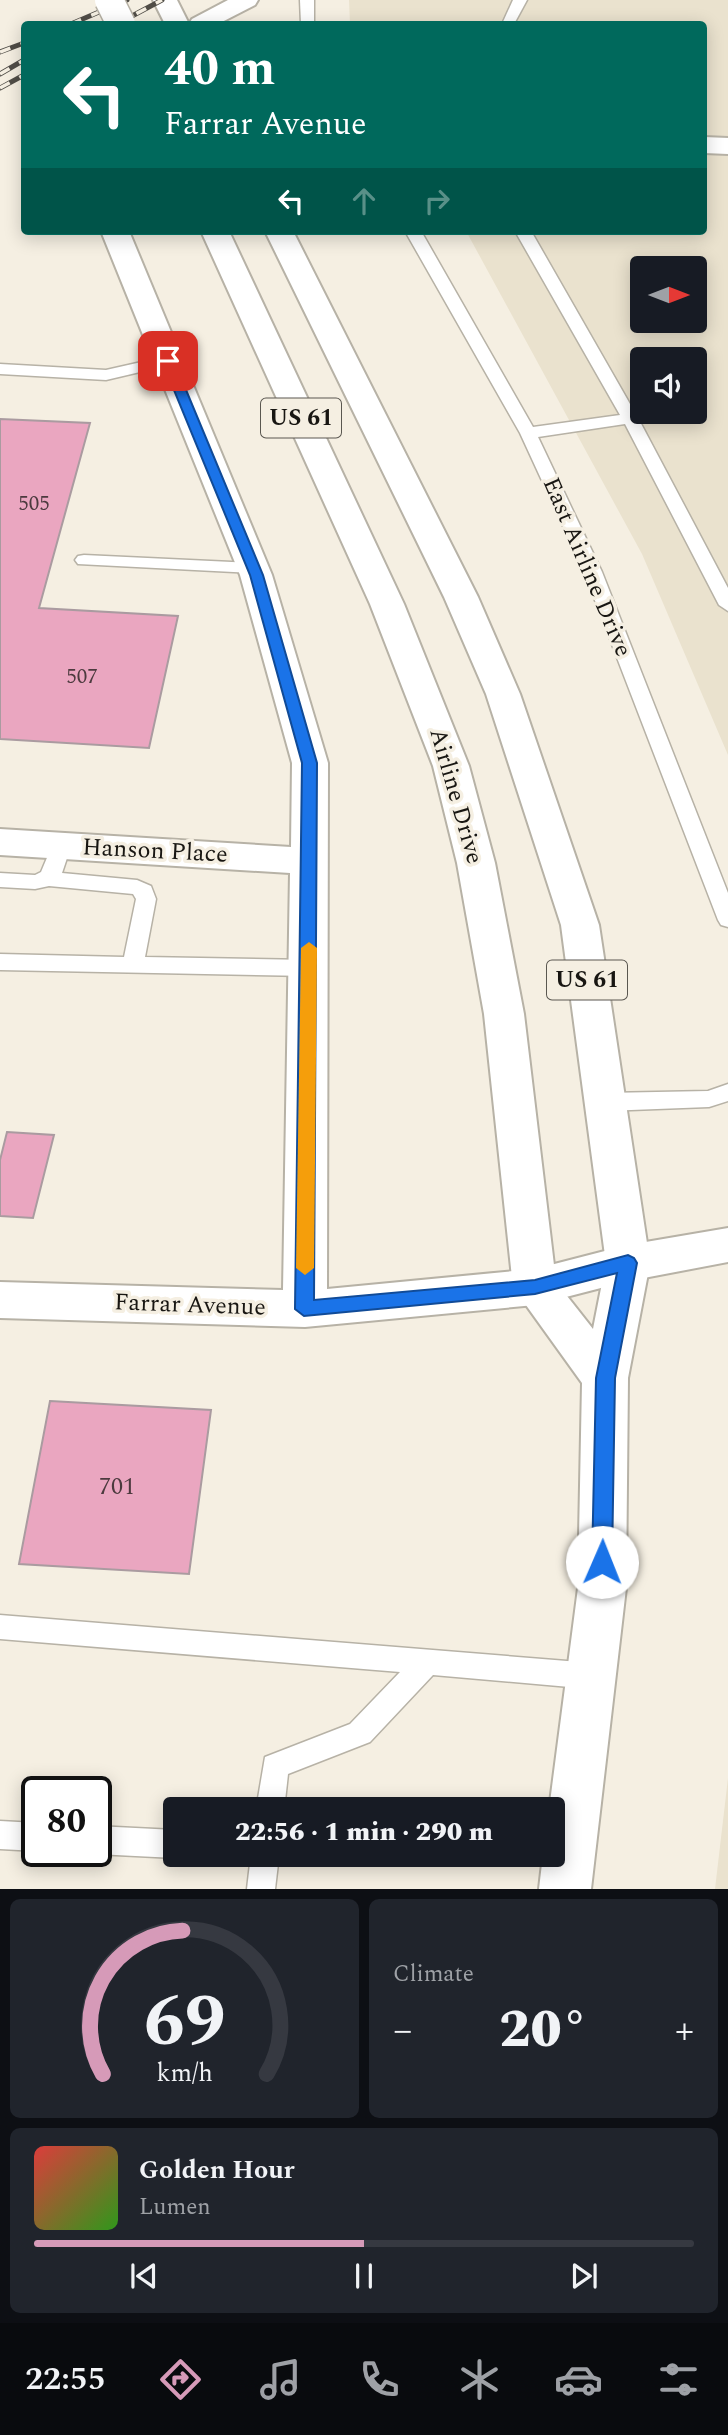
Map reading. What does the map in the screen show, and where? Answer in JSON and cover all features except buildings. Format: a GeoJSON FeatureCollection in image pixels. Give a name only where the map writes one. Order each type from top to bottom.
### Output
{"type":"FeatureCollection","features":[{"type":"Feature","properties":{"kind":"main road"},"geometry":{"type":"LineString","coordinates":[[109,0],[120,21]]}},
{"type":"Feature","properties":{"kind":"main road"},"geometry":{"type":"LineString","coordinates":[[165,0],[176,21]]}},
{"type":"Feature","properties":{"kind":"main road"},"geometry":{"type":"LineString","coordinates":[[207,21],[246,0]]}},
{"type":"Feature","properties":{"kind":"main road"},"geometry":{"type":"LineString","coordinates":[[707,145],[728,146]]}},
{"type":"Feature","properties":{"kind":"main road"},"geometry":{"type":"LineString","coordinates":[[118,235],[253,568],[310,763],[304,1309]]}},
{"type":"Feature","properties":{"kind":"main road","name":"Airline Drive"},"geometry":{"type":"LineString","coordinates":[[217,235],[387,604],[452,766],[476,863],[504,1014],[535,1287]]}},
{"type":"Feature","properties":{"kind":"main road","name":"US 61"},"geometry":{"type":"LineString","coordinates":[[281,235],[461,597],[503,694],[580,925],[628,1263],[606,1378],[602,1588],[565,1889]]}},
{"type":"Feature","properties":{"kind":"main road","name":"Hanson Place"},"geometry":{"type":"LineString","coordinates":[[0,842],[55,862],[311,861]]}},
{"type":"Feature","properties":{"kind":"main road","name":"Farrar Avenue"},"geometry":{"type":"LineString","coordinates":[[0,1300],[304,1309],[535,1287],[628,1263],[728,1245]]}},
{"type":"Feature","properties":{"kind":"main road"},"geometry":{"type":"LineString","coordinates":[[535,1287],[606,1378]]}},
{"type":"Feature","properties":{"kind":"lane"},"geometry":{"type":"LineString","coordinates":[[307,0],[308,21]]}},
{"type":"Feature","properties":{"kind":"lane"},"geometry":{"type":"LineString","coordinates":[[510,21],[520,0]]}},
{"type":"Feature","properties":{"kind":"lane","name":"East Airline Drive"},"geometry":{"type":"LineString","coordinates":[[415,235],[528,433],[593,572],[728,920]]}},
{"type":"Feature","properties":{"kind":"lane"},"geometry":{"type":"LineString","coordinates":[[525,235],[630,416]]}},
{"type":"Feature","properties":{"kind":"lane"},"geometry":{"type":"LineString","coordinates":[[0,369],[107,375],[168,361]]}},
{"type":"Feature","properties":{"kind":"lane"},"geometry":{"type":"LineString","coordinates":[[528,433],[630,418]]}},
{"type":"Feature","properties":{"kind":"lane"},"geometry":{"type":"LineString","coordinates":[[634,424],[728,606]]}},
{"type":"Feature","properties":{"kind":"lane"},"geometry":{"type":"LineString","coordinates":[[85,560],[253,568]]}},
{"type":"Feature","properties":{"kind":"lane"},"geometry":{"type":"LineString","coordinates":[[0,880],[41,882],[55,862],[144,891],[146,899],[133,964]]}},
{"type":"Feature","properties":{"kind":"lane"},"geometry":{"type":"LineString","coordinates":[[0,962],[309,968]]}},
{"type":"Feature","properties":{"kind":"lane"},"geometry":{"type":"LineString","coordinates":[[605,1102],[709,1099],[728,1092]]}},
{"type":"Feature","properties":{"kind":"lane"},"geometry":{"type":"LineString","coordinates":[[0,1627],[592,1676]]}},
{"type":"Feature","properties":{"kind":"lane"},"geometry":{"type":"LineString","coordinates":[[271,1797],[275,1766],[360,1733],[428,1662]]}},
{"type":"Feature","properties":{"kind":"lane"},"geometry":{"type":"LineString","coordinates":[[0,1835],[21,1836]]}},
{"type":"Feature","properties":{"kind":"lane"},"geometry":{"type":"LineString","coordinates":[[112,1841],[163,1843]]}},
{"type":"Feature","properties":{"kind":"lane"},"geometry":{"type":"LineString","coordinates":[[261,1889],[264,1867]]}},
{"type":"Feature","properties":{"kind":"shaded area"},"geometry":{"type":"Polygon","coordinates":[[[349,0],[728,0],[728,755],[642,554],[468,235],[707,235],[707,21],[350,21],[349,0]]]}},
{"type":"Feature","properties":{"kind":"shaded area"},"geometry":{"type":"Polygon","coordinates":[[[728,1778],[728,1889],[715,1889],[728,1778]]]}},
{"type":"Feature","properties":{"kind":"railway"},"geometry":{"type":"LineString","coordinates":[[78,21],[127,0]]}},
{"type":"Feature","properties":{"kind":"railway"},"geometry":{"type":"LineString","coordinates":[[123,21],[162,0]]}},
{"type":"Feature","properties":{"kind":"railway"},"geometry":{"type":"LineString","coordinates":[[0,52],[21,44]]}},
{"type":"Feature","properties":{"kind":"railway"},"geometry":{"type":"LineString","coordinates":[[0,74],[21,62]]}},
{"type":"Feature","properties":{"kind":"railway"},"geometry":{"type":"LineString","coordinates":[[0,88],[21,77]]}},
{"type":"Feature","properties":{"kind":"slow traffic"},"geometry":{"type":"LineString","coordinates":[[305,1268],[309,948]]}},
{"type":"Feature","properties":{"kind":"route"},"geometry":{"type":"LineString","coordinates":[[168,361],[256,575],[310,763],[304,1309],[535,1287],[628,1263],[606,1378],[602,1562]]}}]}
